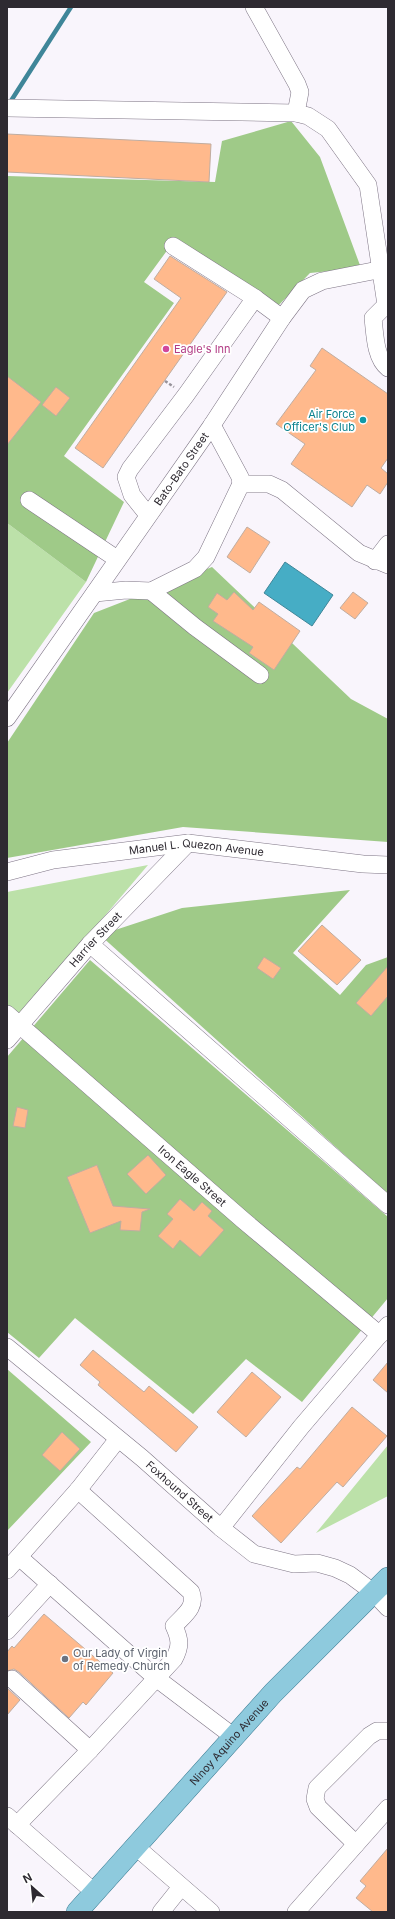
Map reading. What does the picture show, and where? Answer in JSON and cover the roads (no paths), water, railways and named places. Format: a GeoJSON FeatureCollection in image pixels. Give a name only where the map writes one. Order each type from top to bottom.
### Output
{"type":"FeatureCollection","features":[{"type":"Feature","properties":{"kind":"main road","name":"Ninoy Aquino Avenue"},"geometry":{"type":"LineString","coordinates":[[77,1912],[274,1693],[381,1585]]}},
{"type":"Feature","properties":{"kind":"street"},"geometry":{"type":"LineString","coordinates":[[254,7],[297,84],[300,92],[296,113]]}},
{"type":"Feature","properties":{"kind":"street"},"geometry":{"type":"LineString","coordinates":[[13,108],[296,113],[308,116],[328,129],[368,185],[384,268],[387,306],[373,318],[378,352],[383,365],[388,368]]}},
{"type":"Feature","properties":{"kind":"street"},"geometry":{"type":"LineString","coordinates":[[173,246],[255,298],[282,318]]}},
{"type":"Feature","properties":{"kind":"street","name":"Bato-Bato Street"},"geometry":{"type":"LineString","coordinates":[[7,718],[212,425],[282,318],[303,290],[322,282],[384,268]]}},
{"type":"Feature","properties":{"kind":"street"},"geometry":{"type":"LineString","coordinates":[[148,515],[132,495],[126,477],[130,469],[186,395],[255,298]]}},
{"type":"Feature","properties":{"kind":"street"},"geometry":{"type":"LineString","coordinates":[[95,593],[126,590],[151,591],[194,569],[206,557],[242,484],[240,477],[212,425]]}},
{"type":"Feature","properties":{"kind":"street"},"geometry":{"type":"LineString","coordinates":[[242,484],[269,484],[282,490],[359,553],[382,563],[388,544]]}},
{"type":"Feature","properties":{"kind":"street"},"geometry":{"type":"LineString","coordinates":[[29,500],[117,560]]}},
{"type":"Feature","properties":{"kind":"street"},"geometry":{"type":"LineString","coordinates":[[151,591],[195,627],[260,675]]}},
{"type":"Feature","properties":{"kind":"street","name":"Manuel L. Quezon Avenue"},"geometry":{"type":"LineString","coordinates":[[7,872],[53,860],[188,843],[363,864],[388,865]]}},
{"type":"Feature","properties":{"kind":"street","name":"Harrier Street"},"geometry":{"type":"LineString","coordinates":[[7,1040],[13,1020],[90,944],[188,843]]}},
{"type":"Feature","properties":{"kind":"street"},"geometry":{"type":"LineString","coordinates":[[90,944],[388,1205]]}},
{"type":"Feature","properties":{"kind":"street","name":"Iron Eagle Street"},"geometry":{"type":"LineString","coordinates":[[13,1020],[242,1220],[384,1330]]}},
{"type":"Feature","properties":{"kind":"street"},"geometry":{"type":"LineString","coordinates":[[221,1528],[301,1427],[384,1330]]}},
{"type":"Feature","properties":{"kind":"street","name":"Foxhound Street"},"geometry":{"type":"LineString","coordinates":[[7,1347],[142,1458],[221,1528],[254,1554],[294,1564],[317,1563],[381,1585],[388,1608]]}},
{"type":"Feature","properties":{"kind":"street"},"geometry":{"type":"LineString","coordinates":[[7,1570],[78,1490],[118,1439]]}},
{"type":"Feature","properties":{"kind":"street"},"geometry":{"type":"LineString","coordinates":[[78,1490],[191,1592],[194,1599],[193,1604],[174,1626],[179,1639],[179,1650],[174,1659],[90,1750],[12,1821],[94,1892]]}},
{"type":"Feature","properties":{"kind":"street"},"geometry":{"type":"LineString","coordinates":[[19,1557],[156,1678],[234,1737]]}},
{"type":"Feature","properties":{"kind":"street"},"geometry":{"type":"LineString","coordinates":[[7,1631],[50,1584]]}},
{"type":"Feature","properties":{"kind":"street"},"geometry":{"type":"LineString","coordinates":[[12,1679],[90,1750]]}},
{"type":"Feature","properties":{"kind":"street"},"geometry":{"type":"LineString","coordinates":[[356,1844],[318,1807],[315,1799],[317,1788],[369,1736],[377,1731],[388,1730]]}},
{"type":"Feature","properties":{"kind":"street"},"geometry":{"type":"LineString","coordinates":[[296,1912],[388,1808]]}},
{"type":"Feature","properties":{"kind":"street"},"geometry":{"type":"LineString","coordinates":[[135,1846],[211,1912]]}},
{"type":"Feature","properties":{"kind":"street"},"geometry":{"type":"LineString","coordinates":[[162,1912],[181,1887]]}},
{"type":"Feature","properties":{"kind":"water"},"geometry":{"type":"Polygon","coordinates":[[[285,562],[333,595],[312,626],[264,593],[285,562]]]}},
{"type":"Feature","properties":{"kind":"waterway"},"geometry":{"type":"LineString","coordinates":[[9,104],[71,7]]}},
{"type":"Feature","properties":{"kind":"place","name":"Eagle's Inn"},"geometry":{"type":"Point","coordinates":[166,349]}},
{"type":"Feature","properties":{"kind":"place","name":"Air Force Officer's Club"},"geometry":{"type":"Point","coordinates":[363,420]}},
{"type":"Feature","properties":{"kind":"place","name":"Our Lady of Virgin of Remedy Church"},"geometry":{"type":"Point","coordinates":[65,1659]}}]}
